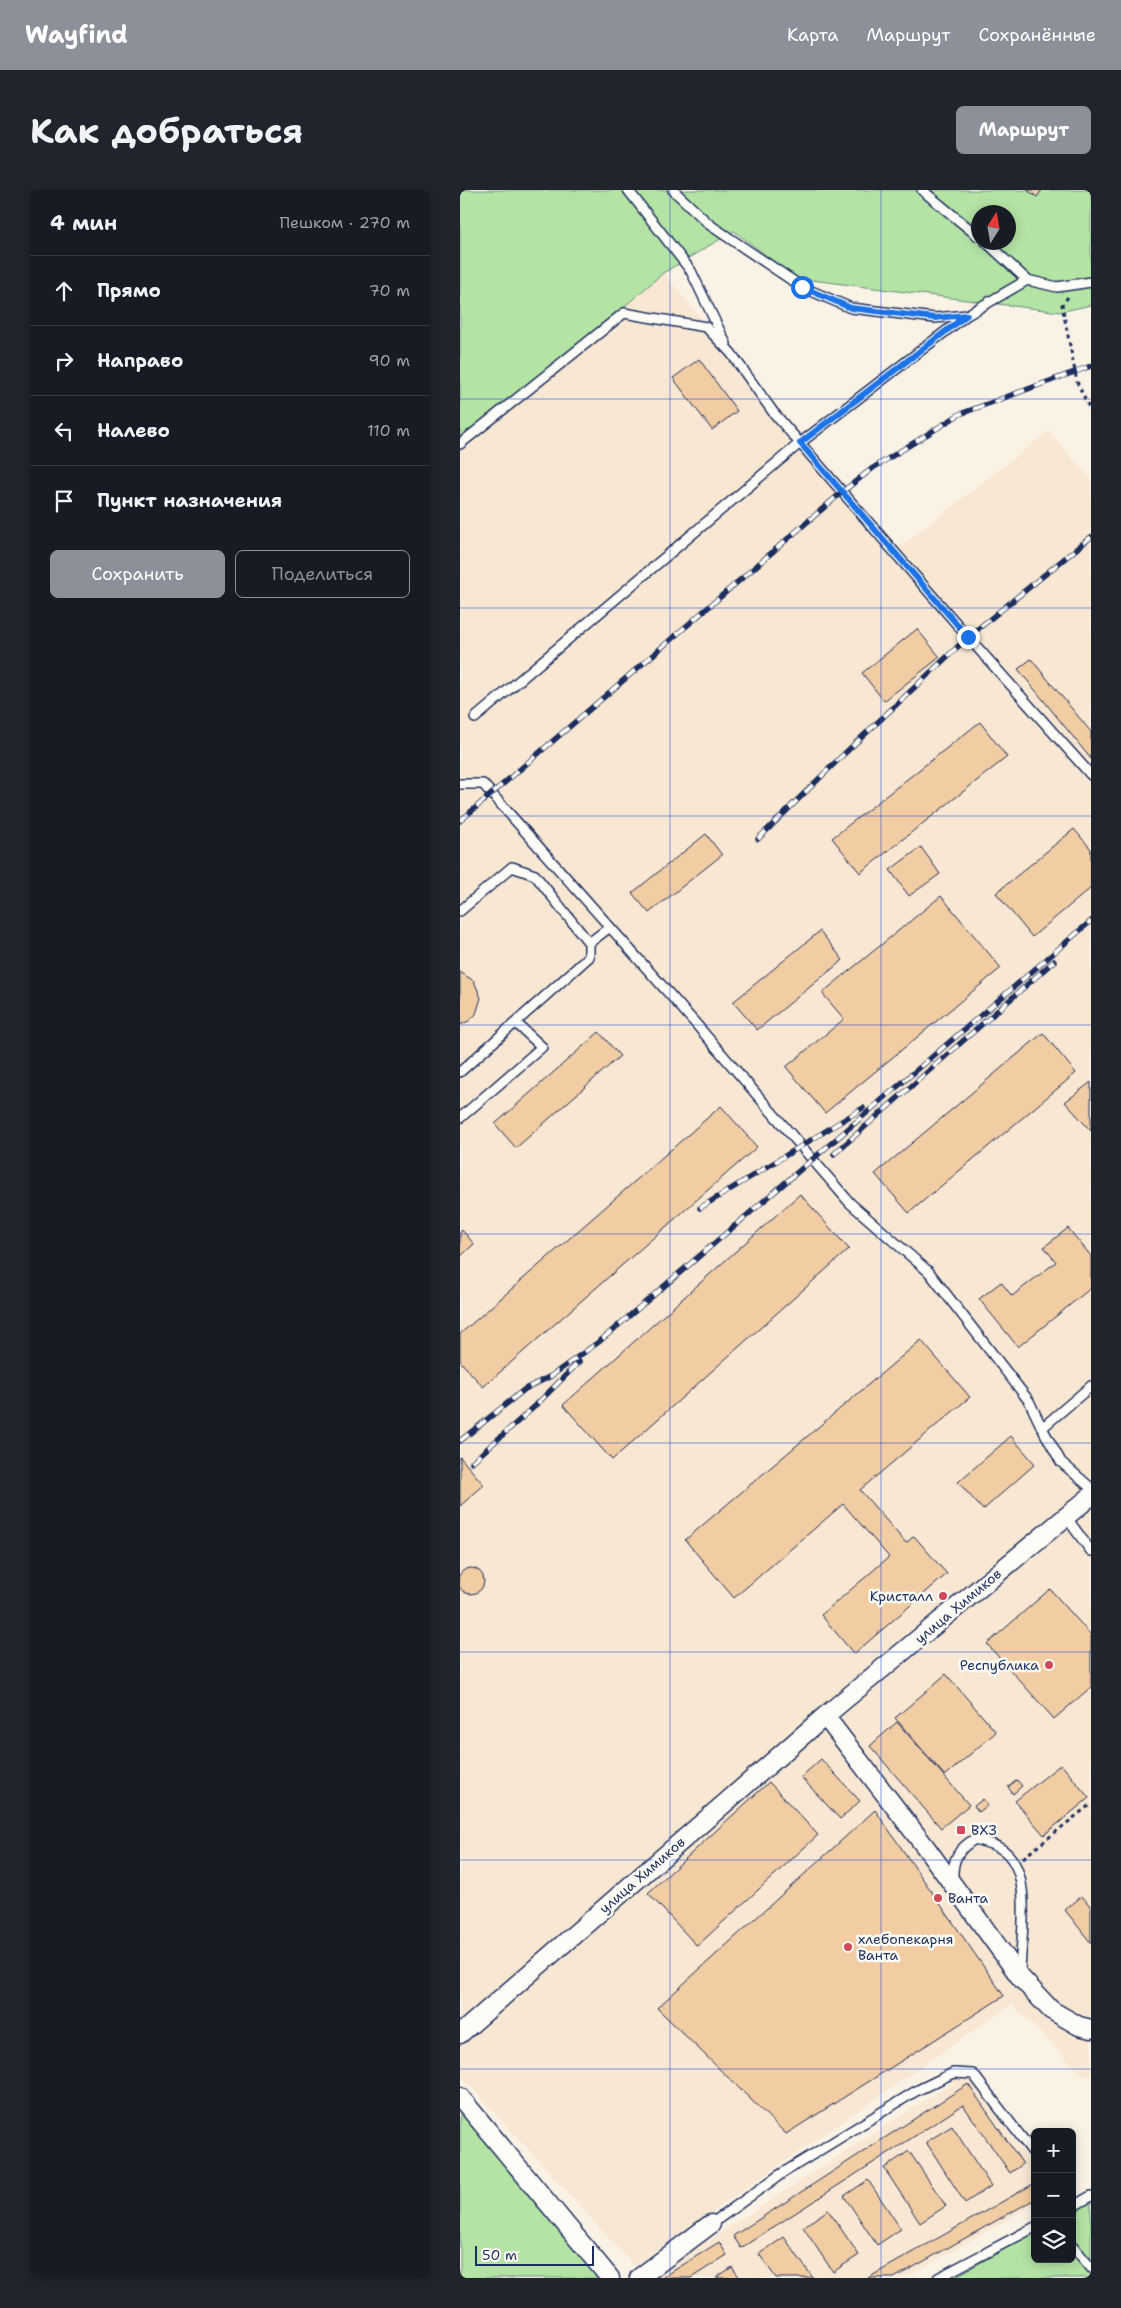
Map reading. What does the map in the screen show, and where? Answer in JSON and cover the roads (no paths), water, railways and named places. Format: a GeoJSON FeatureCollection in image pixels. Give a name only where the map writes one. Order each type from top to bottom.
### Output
{"type":"FeatureCollection","features":[{"type":"Feature","properties":{"kind":"street","name":"улица Химиков"},"geometry":{"type":"LineString","coordinates":[[460,2034],[825,1716],[1091,1496]]}},
{"type":"Feature","properties":{"kind":"street"},"geometry":{"type":"LineString","coordinates":[[825,1716],[1020,1977],[1051,2010],[1079,2026],[1091,2029]]}},
{"type":"Feature","properties":{"kind":"street"},"geometry":{"type":"LineString","coordinates":[[460,2097],[610,2278]]}},
{"type":"Feature","properties":{"kind":"street"},"geometry":{"type":"LineString","coordinates":[[639,2278],[712,2224]]}},
{"type":"Feature","properties":{"kind":"lane"},"geometry":{"type":"LineString","coordinates":[[628,190],[691,271],[731,353]]}},
{"type":"Feature","properties":{"kind":"lane"},"geometry":{"type":"LineString","coordinates":[[673,190],[710,225],[794,282],[851,308],[935,318],[967,315]]}},
{"type":"Feature","properties":{"kind":"lane"},"geometry":{"type":"LineString","coordinates":[[922,190],[971,230]]}},
{"type":"Feature","properties":{"kind":"lane"},"geometry":{"type":"LineString","coordinates":[[995,250],[1027,280],[1057,287],[1091,282]]}},
{"type":"Feature","properties":{"kind":"lane"},"geometry":{"type":"LineString","coordinates":[[475,718],[800,443],[967,315],[1027,280]]}},
{"type":"Feature","properties":{"kind":"lane"},"geometry":{"type":"LineString","coordinates":[[460,444],[624,313],[706,327],[731,353],[773,412],[968,637],[1091,775]]}},
{"type":"Feature","properties":{"kind":"lane"},"geometry":{"type":"LineString","coordinates":[[460,784],[483,784],[850,1203],[929,1272],[1030,1401],[1042,1428],[1061,1462],[1091,1488]]}},
{"type":"Feature","properties":{"kind":"lane"},"geometry":{"type":"LineString","coordinates":[[460,911],[512,867],[536,875],[589,943],[589,957],[460,1072]]}},
{"type":"Feature","properties":{"kind":"lane"},"geometry":{"type":"LineString","coordinates":[[589,943],[610,927]]}},
{"type":"Feature","properties":{"kind":"lane"},"geometry":{"type":"LineString","coordinates":[[460,1118],[542,1047],[516,1023]]}},
{"type":"Feature","properties":{"kind":"lane"},"geometry":{"type":"LineString","coordinates":[[1042,1428],[1091,1386]]}},
{"type":"Feature","properties":{"kind":"lane"},"geometry":{"type":"LineString","coordinates":[[1066,1517],[1091,1551]]}},
{"type":"Feature","properties":{"kind":"lane"},"geometry":{"type":"LineString","coordinates":[[953,1885],[952,1868],[956,1856],[963,1846],[976,1839],[999,1847],[1015,1865],[1023,1891],[1025,1920],[1020,1946],[1020,1977]]}},
{"type":"Feature","properties":{"kind":"lane"},"geometry":{"type":"LineString","coordinates":[[712,2224],[781,2174],[916,2091],[953,2073],[973,2074],[1031,2150]]}},
{"type":"Feature","properties":{"kind":"lane"},"geometry":{"type":"LineString","coordinates":[[1076,2204],[1091,2196]]}},
{"type":"Feature","properties":{"kind":"lane"},"geometry":{"type":"LineString","coordinates":[[938,2278],[1031,2229]]}},
{"type":"Feature","properties":{"kind":"lane"},"geometry":{"type":"LineString","coordinates":[[1076,2250],[1091,2268]]}},
{"type":"Feature","properties":{"kind":"railway"},"geometry":{"type":"LineString","coordinates":[[460,821],[842,492],[873,468],[960,414],[1091,366]]}},
{"type":"Feature","properties":{"kind":"railway"},"geometry":{"type":"LineString","coordinates":[[758,839],[844,754],[968,637],[1091,537]]}},
{"type":"Feature","properties":{"kind":"railway"},"geometry":{"type":"LineString","coordinates":[[460,1441],[525,1389],[551,1376],[600,1341],[1091,921]]}},
{"type":"Feature","properties":{"kind":"railway"},"geometry":{"type":"LineString","coordinates":[[834,1154],[1054,961]]}},
{"type":"Feature","properties":{"kind":"railway"},"geometry":{"type":"LineString","coordinates":[[700,1208],[863,1108]]}},
{"type":"Feature","properties":{"kind":"railway"},"geometry":{"type":"LineString","coordinates":[[472,1462],[533,1408],[579,1362]]}},
{"type":"Feature","properties":{"kind":"place","name":"Кристалл"},"geometry":{"type":"Point","coordinates":[943,1596]}},
{"type":"Feature","properties":{"kind":"place","name":"Республика"},"geometry":{"type":"Point","coordinates":[1049,1665]}},
{"type":"Feature","properties":{"kind":"place","name":"ВХЗ"},"geometry":{"type":"Point","coordinates":[961,1830]}},
{"type":"Feature","properties":{"kind":"place","name":"Ванта"},"geometry":{"type":"Point","coordinates":[938,1898]}},
{"type":"Feature","properties":{"kind":"place","name":"хлебопекарня Ванта"},"geometry":{"type":"Point","coordinates":[848,1947]}}]}
